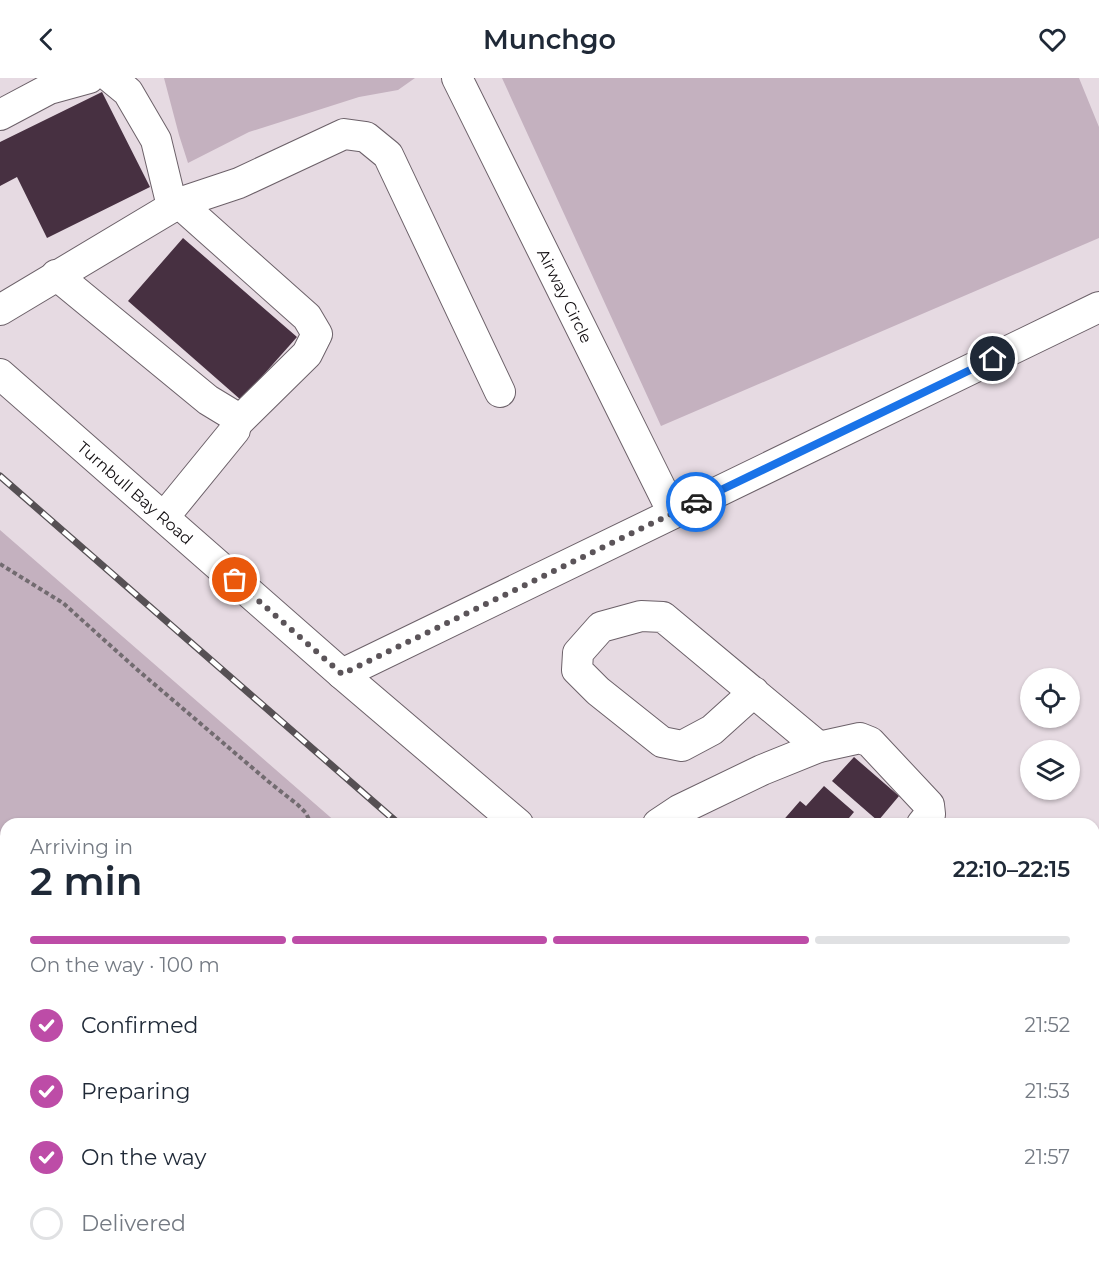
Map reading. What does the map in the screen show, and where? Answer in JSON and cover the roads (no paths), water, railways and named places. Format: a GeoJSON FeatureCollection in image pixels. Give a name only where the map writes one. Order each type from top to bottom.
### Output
{"type":"FeatureCollection","features":[{"type":"Feature","properties":{"kind":"street"},"geometry":{"type":"LineString","coordinates":[[0,115],[49,89],[88,78]]}},
{"type":"Feature","properties":{"kind":"street"},"geometry":{"type":"LineString","coordinates":[[111,78],[128,92],[156,140],[170,198],[179,202],[307,316],[317,334],[307,354],[236,424]]}},
{"type":"Feature","properties":{"kind":"street","name":"Airway Circle"},"geometry":{"type":"LineString","coordinates":[[457,78],[673,513]]}},
{"type":"Feature","properties":{"kind":"street"},"geometry":{"type":"LineString","coordinates":[[0,310],[179,202],[239,183],[344,134],[366,137],[388,155],[500,392]]}},
{"type":"Feature","properties":{"kind":"street"},"geometry":{"type":"LineString","coordinates":[[57,276],[208,400],[236,417],[235,430],[164,517]]}},
{"type":"Feature","properties":{"kind":"street"},"geometry":{"type":"LineString","coordinates":[[342,674],[1099,307]]}},
{"type":"Feature","properties":{"kind":"street","name":"Turnbull Bay Road"},"geometry":{"type":"LineString","coordinates":[[0,374],[342,674],[511,818]]}},
{"type":"Feature","properties":{"kind":"street"},"geometry":{"type":"LineString","coordinates":[[754,692],[712,730],[682,746],[662,742],[598,691],[578,670],[578,652],[601,627],[641,616],[663,617],[754,692],[819,747]]}},
{"type":"Feature","properties":{"kind":"street"},"geometry":{"type":"LineString","coordinates":[[679,818],[762,771],[819,747],[860,738],[870,742],[929,805],[930,814],[927,818]]}},
{"type":"Feature","properties":{"kind":"railway"},"geometry":{"type":"LineString","coordinates":[[0,476],[392,818]]}}]}
